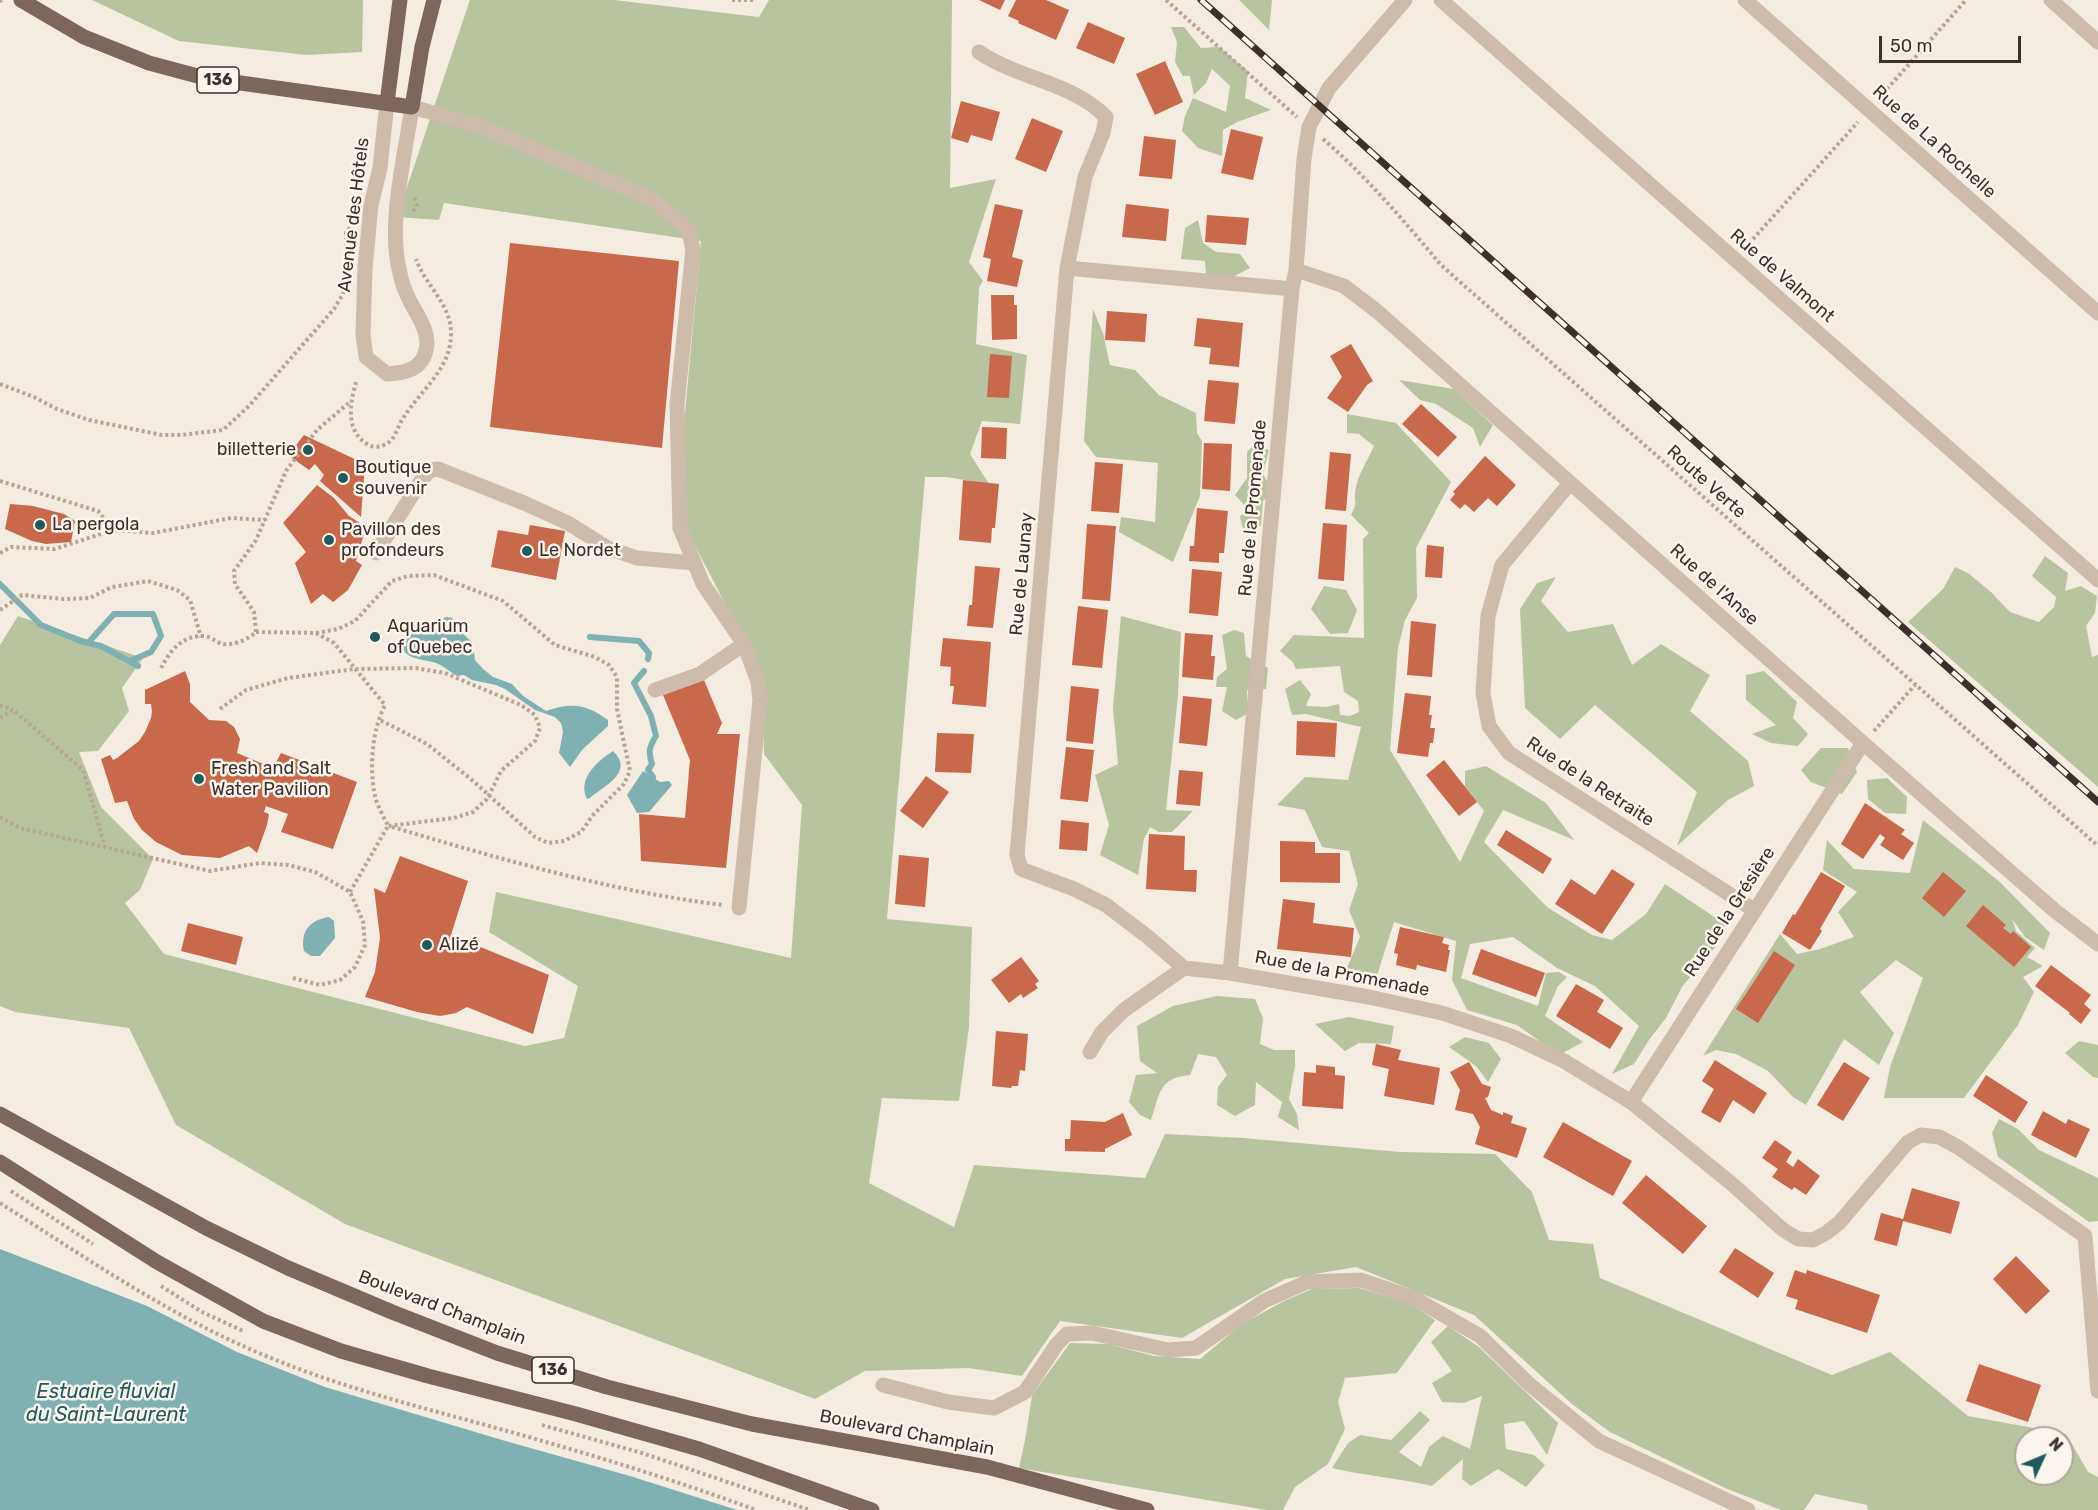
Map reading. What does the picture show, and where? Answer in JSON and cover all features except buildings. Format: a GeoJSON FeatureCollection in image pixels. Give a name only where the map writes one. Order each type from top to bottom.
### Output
{"type":"FeatureCollection","features":[{"type":"Feature","properties":{"kind":"main road","name":"136"},"geometry":{"type":"LineString","coordinates":[[21,0],[48,18],[84,37],[149,63],[205,78],[399,105]]}},
{"type":"Feature","properties":{"kind":"main road","name":"Avenue des Hôtels"},"geometry":{"type":"LineString","coordinates":[[399,105],[400,0]]}},
{"type":"Feature","properties":{"kind":"main road","name":"Avenue des Hôtels"},"geometry":{"type":"LineString","coordinates":[[399,105],[422,47],[434,0]]}},
{"type":"Feature","properties":{"kind":"main road","name":"Boulevard Champlain"},"geometry":{"type":"LineString","coordinates":[[0,1114],[206,1227],[288,1268],[497,1353],[607,1387],[752,1424],[987,1467],[1148,1510]]}},
{"type":"Feature","properties":{"kind":"main road","name":"136"},"geometry":{"type":"LineString","coordinates":[[0,1162],[157,1262],[263,1321],[341,1351],[699,1449],[872,1510]]}},
{"type":"Feature","properties":{"kind":"street","name":"Rue de la Promenade"},"geometry":{"type":"LineString","coordinates":[[1405,0],[1329,88],[1308,127],[1230,973],[1369,997],[1442,1013],[1511,1036],[1564,1060],[1631,1102],[1732,1184],[1782,1229],[1798,1239],[1813,1240],[1839,1223],[1908,1142],[1921,1135],[1939,1137],[1958,1147],[2091,1239],[2098,1391]]}},
{"type":"Feature","properties":{"kind":"street","name":"Rue de Valmont"},"geometry":{"type":"LineString","coordinates":[[1441,0],[2098,580]]}},
{"type":"Feature","properties":{"kind":"street","name":"Rue de La Rochelle"},"geometry":{"type":"LineString","coordinates":[[1744,0],[2098,314]]}},
{"type":"Feature","properties":{"kind":"street"},"geometry":{"type":"LineString","coordinates":[[2051,0],[2098,42]]}},
{"type":"Feature","properties":{"kind":"street"},"geometry":{"type":"LineString","coordinates":[[979,52],[993,62],[1066,90],[1094,105],[1106,117],[1103,133],[1085,177],[1067,268],[1292,290]]}},
{"type":"Feature","properties":{"kind":"street","name":"Avenue des Hôtels"},"geometry":{"type":"LineString","coordinates":[[399,105],[395,246],[405,292],[427,338],[426,351],[420,363],[410,371],[387,374],[366,357],[363,334],[363,296],[370,217],[380,168],[399,105]]}},
{"type":"Feature","properties":{"kind":"street"},"geometry":{"type":"LineString","coordinates":[[399,105],[480,126],[651,199],[688,229],[693,249],[677,405],[680,528],[703,584],[744,644],[758,682],[760,700],[739,908]]}},
{"type":"Feature","properties":{"kind":"street","name":"Rue de Launay"},"geometry":{"type":"LineString","coordinates":[[1067,268],[1017,855],[1021,869],[1106,905],[1184,968]]}},
{"type":"Feature","properties":{"kind":"street","name":"Rue de l'Anse"},"geometry":{"type":"LineString","coordinates":[[1296,270],[1344,286],[1369,305],[1863,743],[2054,910],[2098,944]]}},
{"type":"Feature","properties":{"kind":"street"},"geometry":{"type":"LineString","coordinates":[[376,553],[422,479],[429,471],[438,469],[568,523],[608,548],[637,558],[694,563]]}},
{"type":"Feature","properties":{"kind":"street","name":"Rue de la Retraite"},"geometry":{"type":"LineString","coordinates":[[1570,483],[1502,565],[1488,616],[1483,693],[1490,726],[1509,753],[1754,910]]}},
{"type":"Feature","properties":{"kind":"street"},"geometry":{"type":"LineString","coordinates":[[655,690],[700,674],[744,644]]}},
{"type":"Feature","properties":{"kind":"street","name":"Rue de la Grésière"},"geometry":{"type":"LineString","coordinates":[[1631,1102],[1863,743]]}},
{"type":"Feature","properties":{"kind":"street"},"geometry":{"type":"LineString","coordinates":[[1090,1052],[1102,1032],[1124,1010],[1184,968],[1230,973]]}},
{"type":"Feature","properties":{"kind":"street"},"geometry":{"type":"LineString","coordinates":[[883,1385],[948,1402],[993,1408],[1025,1392],[1066,1334],[1092,1333],[1168,1350],[1196,1348],[1264,1300],[1307,1282],[1361,1280],[1414,1298],[1480,1336],[1529,1384],[1599,1442],[1748,1510]]}},
{"type":"Feature","properties":{"kind":"path"},"geometry":{"type":"LineString","coordinates":[[732,0],[753,0]]}},
{"type":"Feature","properties":{"kind":"path","name":"Route Verte"},"geometry":{"type":"LineString","coordinates":[[1166,0],[1345,158],[1395,210],[1441,265],[2098,846]]}},
{"type":"Feature","properties":{"kind":"path"},"geometry":{"type":"LineString","coordinates":[[1735,260],[1966,0]]}},
{"type":"Feature","properties":{"kind":"path"},"geometry":{"type":"LineString","coordinates":[[397,216],[411,214],[417,205],[416,199],[410,194]]}},
{"type":"Feature","properties":{"kind":"path"},"geometry":{"type":"LineString","coordinates":[[348,265],[346,233],[358,218],[370,217]]}},
{"type":"Feature","properties":{"kind":"path"},"geometry":{"type":"LineString","coordinates":[[0,384],[57,409],[89,420],[162,435],[223,430],[249,406],[334,309],[343,294],[347,274]]}},
{"type":"Feature","properties":{"kind":"path"},"geometry":{"type":"LineString","coordinates":[[161,668],[170,651],[183,641],[205,636],[222,644],[251,638],[256,632],[254,612],[235,584],[234,571],[256,540],[286,471],[317,430],[351,401]]}},
{"type":"Feature","properties":{"kind":"path"},"geometry":{"type":"LineString","coordinates":[[0,481],[98,511],[113,530]]}},
{"type":"Feature","properties":{"kind":"path"},"geometry":{"type":"LineString","coordinates":[[0,553],[11,547],[55,549],[113,530],[153,533],[231,518],[265,520]]}},
{"type":"Feature","properties":{"kind":"path"},"geometry":{"type":"LineString","coordinates":[[256,632],[316,633],[338,629],[355,621],[392,581],[408,576],[434,575],[503,601],[555,645],[595,657],[609,665],[617,677],[617,709],[630,771],[624,784],[593,815],[581,832],[564,841],[548,843],[535,837],[428,744],[378,719]]}},
{"type":"Feature","properties":{"kind":"path"},"geometry":{"type":"LineString","coordinates":[[0,610],[22,596],[90,598],[112,587],[148,581],[177,590],[190,600],[201,637]]}},
{"type":"Feature","properties":{"kind":"path"},"geometry":{"type":"LineString","coordinates":[[316,633],[334,643],[385,705],[378,719],[372,751],[375,797],[388,826],[521,865],[628,891],[739,908]]}},
{"type":"Feature","properties":{"kind":"path"},"geometry":{"type":"LineString","coordinates":[[220,709],[246,690],[288,678],[354,669],[416,668],[445,673],[521,705],[535,715],[540,728],[535,741],[501,771],[488,796],[473,812],[454,818],[388,826]]}},
{"type":"Feature","properties":{"kind":"path"},"geometry":{"type":"LineString","coordinates":[[1863,743],[1915,685]]}},
{"type":"Feature","properties":{"kind":"path"},"geometry":{"type":"LineString","coordinates":[[0,705],[13,710],[83,770],[105,847]]}},
{"type":"Feature","properties":{"kind":"path"},"geometry":{"type":"LineString","coordinates":[[0,718],[13,710]]}},
{"type":"Feature","properties":{"kind":"path"},"geometry":{"type":"LineString","coordinates":[[0,817],[20,828],[210,870],[260,862],[288,865],[315,872],[350,892],[363,921],[365,945],[355,968],[340,980],[320,985],[293,978]]}},
{"type":"Feature","properties":{"kind":"path"},"geometry":{"type":"LineString","coordinates":[[350,892],[388,826]]}},
{"type":"Feature","properties":{"kind":"green space"},"geometry":{"type":"Polygon","coordinates":[[[92,0],[363,0],[362,52],[307,55],[179,41],[92,0]]]}},
{"type":"Feature","properties":{"kind":"green space"},"geometry":{"type":"Polygon","coordinates":[[[470,0],[614,0],[759,17],[769,0],[952,0],[950,188],[996,179],[969,262],[983,281],[979,288],[976,344],[1027,355],[1020,424],[982,421],[970,454],[989,484],[947,477],[925,477],[887,919],[972,927],[969,1027],[959,1101],[882,1098],[869,1183],[954,1227],[974,1165],[1145,1178],[1165,1134],[1243,1138],[1400,1152],[1495,1154],[1532,1192],[1549,1240],[1593,1244],[1600,1278],[1832,1375],[1890,1352],[1968,1416],[2022,1426],[2014,1426],[2014,1486],[2074,1486],[2074,1448],[2088,1472],[2098,1477],[2098,1510],[1868,1510],[1867,1505],[1815,1494],[1804,1510],[1781,1510],[1725,1488],[1610,1432],[1572,1404],[1474,1315],[1356,1267],[1285,1279],[1182,1338],[1060,1321],[1022,1376],[968,1368],[865,1371],[815,1399],[345,1224],[176,1125],[129,1028],[15,1012],[0,1006],[0,645],[18,616],[143,658],[122,688],[129,711],[98,751],[79,752],[101,807],[153,859],[140,890],[125,903],[164,954],[525,1046],[564,1038],[578,986],[489,932],[496,892],[791,958],[802,805],[764,754],[762,675],[676,509],[701,241],[444,203],[439,220],[397,217],[470,0]]]}},
{"type":"Feature","properties":{"kind":"green space"},"geometry":{"type":"Polygon","coordinates":[[[1239,0],[1272,0],[1269,30],[1239,0]]]}},
{"type":"Feature","properties":{"kind":"green space"},"geometry":{"type":"Polygon","coordinates":[[[1171,27],[1184,27],[1201,48],[1219,47],[1248,71],[1245,98],[1271,110],[1237,122],[1223,130],[1222,156],[1198,148],[1182,131],[1185,116],[1193,98],[1226,112],[1230,86],[1212,69],[1206,83],[1194,95],[1190,76],[1183,76],[1175,62],[1177,42],[1171,27]]]}},
{"type":"Feature","properties":{"kind":"green space"},"geometry":{"type":"Polygon","coordinates":[[[1198,220],[1203,243],[1216,252],[1240,254],[1250,268],[1233,277],[1206,275],[1205,261],[1181,259],[1185,228],[1198,220]]]}},
{"type":"Feature","properties":{"kind":"green space"},"geometry":{"type":"Polygon","coordinates":[[[1093,309],[1103,333],[1110,365],[1135,370],[1159,395],[1196,413],[1197,433],[1202,441],[1200,496],[1173,562],[1119,532],[1121,517],[1155,522],[1158,463],[1096,457],[1084,441],[1093,309]]]}},
{"type":"Feature","properties":{"kind":"green space"},"geometry":{"type":"Polygon","coordinates":[[[1399,380],[1454,389],[1493,425],[1480,447],[1473,428],[1436,404],[1420,400],[1399,380]]]}},
{"type":"Feature","properties":{"kind":"green space"},"geometry":{"type":"Polygon","coordinates":[[[1347,414],[1396,423],[1451,482],[1416,548],[1417,598],[1405,620],[1398,648],[1390,750],[1460,862],[1484,811],[1465,787],[1465,771],[1486,766],[1546,803],[1574,840],[1503,810],[1484,842],[1547,907],[1592,935],[1612,940],[1646,914],[1665,884],[1725,924],[1717,945],[1682,987],[1666,1018],[1634,1064],[1612,1074],[1639,1026],[1595,986],[1557,968],[1513,937],[1470,944],[1461,978],[1538,1006],[1546,973],[1559,972],[1567,977],[1558,986],[1545,1016],[1583,1042],[1559,1055],[1517,1025],[1467,1010],[1452,980],[1456,941],[1394,922],[1375,982],[1343,974],[1360,937],[1349,910],[1358,884],[1349,851],[1322,847],[1305,810],[1277,805],[1305,777],[1348,780],[1361,727],[1306,714],[1292,715],[1285,689],[1300,680],[1311,694],[1306,706],[1327,707],[1339,704],[1340,715],[1350,716],[1359,712],[1358,701],[1344,692],[1340,666],[1296,669],[1293,662],[1280,651],[1294,635],[1364,638],[1363,539],[1369,533],[1351,515],[1355,505],[1358,480],[1374,446],[1359,434],[1347,433],[1347,414]]]}},
{"type":"Feature","properties":{"kind":"green space"},"geometry":{"type":"Polygon","coordinates":[[[1253,446],[1269,450],[1263,474],[1273,492],[1263,501],[1261,526],[1243,529],[1240,516],[1249,510],[1235,495],[1247,478],[1247,452],[1253,446]]]}},
{"type":"Feature","properties":{"kind":"green space"},"geometry":{"type":"Polygon","coordinates":[[[2045,556],[2068,573],[2065,591],[2081,586],[2097,596],[2095,613],[2086,626],[2092,657],[2098,655],[2098,787],[1908,622],[1943,589],[1955,567],[1968,573],[2010,612],[2039,622],[2054,607],[2056,597],[2032,576],[2045,556]]]}},
{"type":"Feature","properties":{"kind":"green space"},"geometry":{"type":"Polygon","coordinates":[[[1556,577],[1541,601],[1568,632],[1613,624],[1632,665],[1661,644],[1710,675],[1690,711],[1748,761],[1754,786],[1728,800],[1677,846],[1697,792],[1595,705],[1560,739],[1525,708],[1520,609],[1537,583],[1556,577]]]}},
{"type":"Feature","properties":{"kind":"green space"},"geometry":{"type":"Polygon","coordinates":[[[1324,586],[1346,590],[1357,610],[1348,633],[1330,634],[1311,609],[1324,586]]]}},
{"type":"Feature","properties":{"kind":"green space"},"geometry":{"type":"Polygon","coordinates":[[[1121,616],[1181,632],[1178,695],[1166,810],[1193,811],[1172,832],[1159,832],[1150,827],[1144,839],[1138,875],[1100,855],[1109,825],[1095,775],[1118,764],[1113,708],[1121,616]]]}},
{"type":"Feature","properties":{"kind":"green space"},"geometry":{"type":"Polygon","coordinates":[[[1234,630],[1244,633],[1246,656],[1268,668],[1266,689],[1247,690],[1247,714],[1236,720],[1222,711],[1227,687],[1216,687],[1217,677],[1227,669],[1222,635],[1234,630]]]}},
{"type":"Feature","properties":{"kind":"green space"},"geometry":{"type":"Polygon","coordinates":[[[1764,671],[1797,702],[1793,718],[1808,734],[1798,746],[1771,743],[1752,734],[1776,725],[1746,700],[1746,675],[1764,671]]]}},
{"type":"Feature","properties":{"kind":"green space"},"geometry":{"type":"Polygon","coordinates":[[[1821,748],[1848,748],[1857,772],[1842,794],[1811,782],[1801,770],[1821,748]]]}},
{"type":"Feature","properties":{"kind":"green space"},"geometry":{"type":"Polygon","coordinates":[[[1887,778],[1907,797],[1906,814],[1885,813],[1868,799],[1867,780],[1887,778]]]}},
{"type":"Feature","properties":{"kind":"green space"},"geometry":{"type":"Polygon","coordinates":[[[1923,820],[2000,882],[2050,933],[2044,950],[2025,937],[2012,919],[2016,931],[2035,948],[2027,957],[2043,966],[2023,977],[2034,992],[2018,1025],[1964,1098],[1884,1098],[1890,1067],[1923,978],[1896,960],[1860,992],[1894,1033],[1879,1065],[1844,1039],[1806,1105],[1793,1097],[1768,1071],[1736,1054],[1716,1050],[1703,1056],[1780,934],[1797,954],[1854,937],[1838,912],[1857,892],[1823,870],[1827,840],[1854,869],[1910,873],[1923,820]]]}},
{"type":"Feature","properties":{"kind":"green space"},"geometry":{"type":"Polygon","coordinates":[[[1217,996],[1255,999],[1263,1018],[1260,1044],[1274,1050],[1295,1050],[1295,1066],[1289,1099],[1297,1114],[1299,1130],[1278,1117],[1282,1102],[1256,1082],[1255,1105],[1235,1116],[1217,1105],[1218,1087],[1227,1075],[1216,1057],[1198,1054],[1190,1075],[1172,1080],[1162,1089],[1151,1120],[1140,1115],[1129,1102],[1136,1075],[1157,1073],[1140,1061],[1137,1026],[1173,1006],[1217,996]]]}},
{"type":"Feature","properties":{"kind":"green space"},"geometry":{"type":"Polygon","coordinates":[[[1349,1017],[1394,1026],[1391,1044],[1359,1043],[1345,1051],[1315,1024],[1349,1017]]]}},
{"type":"Feature","properties":{"kind":"green space"},"geometry":{"type":"Polygon","coordinates":[[[1465,1037],[1489,1043],[1501,1059],[1488,1082],[1476,1066],[1449,1047],[1465,1037]]]}},
{"type":"Feature","properties":{"kind":"green space"},"geometry":{"type":"Polygon","coordinates":[[[2079,1041],[2098,1045],[2098,1078],[2093,1077],[2065,1053],[2079,1041]]]}},
{"type":"Feature","properties":{"kind":"green space"},"geometry":{"type":"Polygon","coordinates":[[[1999,1119],[2018,1129],[2039,1150],[2098,1178],[2098,1221],[2089,1222],[1998,1157],[1992,1133],[1999,1119]]]}},
{"type":"Feature","properties":{"kind":"green space"},"geometry":{"type":"Polygon","coordinates":[[[1359,1288],[1409,1303],[1435,1320],[1397,1373],[1345,1378],[1338,1402],[1345,1429],[1328,1464],[1295,1487],[1283,1510],[1266,1510],[1019,1468],[1032,1395],[1070,1343],[1108,1344],[1154,1356],[1200,1359],[1242,1324],[1284,1301],[1312,1289],[1359,1288]]]}},
{"type":"Feature","properties":{"kind":"green space"},"geometry":{"type":"Polygon","coordinates":[[[1448,1326],[1479,1347],[1558,1423],[1547,1455],[1524,1421],[1504,1424],[1506,1449],[1534,1455],[1545,1465],[1526,1487],[1498,1469],[1471,1486],[1462,1479],[1463,1459],[1432,1486],[1332,1468],[1348,1443],[1360,1435],[1391,1440],[1420,1411],[1430,1420],[1399,1452],[1421,1467],[1429,1447],[1443,1436],[1470,1449],[1482,1396],[1464,1403],[1442,1402],[1432,1383],[1452,1371],[1431,1342],[1448,1326]]]}},
{"type":"Feature","properties":{"kind":"water"},"geometry":{"type":"Polygon","coordinates":[[[446,617],[452,618],[460,631],[473,643],[475,660],[493,677],[512,684],[523,696],[546,711],[563,706],[578,706],[593,711],[608,720],[608,726],[582,750],[570,767],[559,753],[563,732],[561,723],[555,717],[535,710],[496,685],[472,680],[464,675],[457,676],[439,664],[414,658],[405,652],[402,642],[406,638],[446,617]]]}},
{"type":"Feature","properties":{"kind":"water"},"geometry":{"type":"Polygon","coordinates":[[[613,751],[621,766],[619,772],[615,778],[587,799],[585,784],[587,777],[601,760],[613,751]]]}},
{"type":"Feature","properties":{"kind":"water"},"geometry":{"type":"Polygon","coordinates":[[[643,771],[660,782],[669,781],[672,785],[649,812],[637,813],[627,795],[643,771]]]}},
{"type":"Feature","properties":{"kind":"water"},"geometry":{"type":"Polygon","coordinates":[[[329,917],[334,921],[335,938],[320,956],[311,956],[304,951],[305,932],[312,924],[329,917]]]}},
{"type":"Feature","properties":{"kind":"water","name":"Estuaire fluvial du Saint-Laurent"},"geometry":{"type":"Polygon","coordinates":[[[0,1249],[147,1306],[237,1352],[325,1387],[630,1476],[737,1510],[0,1510],[0,1249]]]}},
{"type":"Feature","properties":{"kind":"waterway"},"geometry":{"type":"LineString","coordinates":[[0,584],[41,625],[83,642],[101,646],[138,666]]}},
{"type":"Feature","properties":{"kind":"waterway"},"geometry":{"type":"LineString","coordinates":[[88,643],[114,614],[153,614],[161,636],[151,652],[130,661]]}},
{"type":"Feature","properties":{"kind":"waterway"},"geometry":{"type":"LineString","coordinates":[[590,637],[639,641],[649,653],[648,659]]}},
{"type":"Feature","properties":{"kind":"waterway"},"geometry":{"type":"LineString","coordinates":[[644,671],[634,683],[651,716],[656,736],[650,750],[652,764],[648,770],[653,777]]}},
{"type":"Feature","properties":{"kind":"railway"},"geometry":{"type":"LineString","coordinates":[[1201,0],[2098,802]]}},
{"type":"Feature","properties":{"kind":"place","name":"billetterie"},"geometry":{"type":"Point","coordinates":[308,450]}},
{"type":"Feature","properties":{"kind":"place","name":"Boutique souvenir"},"geometry":{"type":"Point","coordinates":[343,478]}},
{"type":"Feature","properties":{"kind":"place","name":"La pergola"},"geometry":{"type":"Point","coordinates":[40,525]}},
{"type":"Feature","properties":{"kind":"place","name":"Pavillon des profondeurs"},"geometry":{"type":"Point","coordinates":[329,540]}},
{"type":"Feature","properties":{"kind":"place","name":"Le Nordet"},"geometry":{"type":"Point","coordinates":[527,551]}},
{"type":"Feature","properties":{"kind":"place","name":"Aquarium of Quebec"},"geometry":{"type":"Point","coordinates":[375,637]}},
{"type":"Feature","properties":{"kind":"place","name":"Fresh and Salt Water Pavilion"},"geometry":{"type":"Point","coordinates":[199,779]}},
{"type":"Feature","properties":{"kind":"place","name":"Alizé"},"geometry":{"type":"Point","coordinates":[427,945]}}]}
